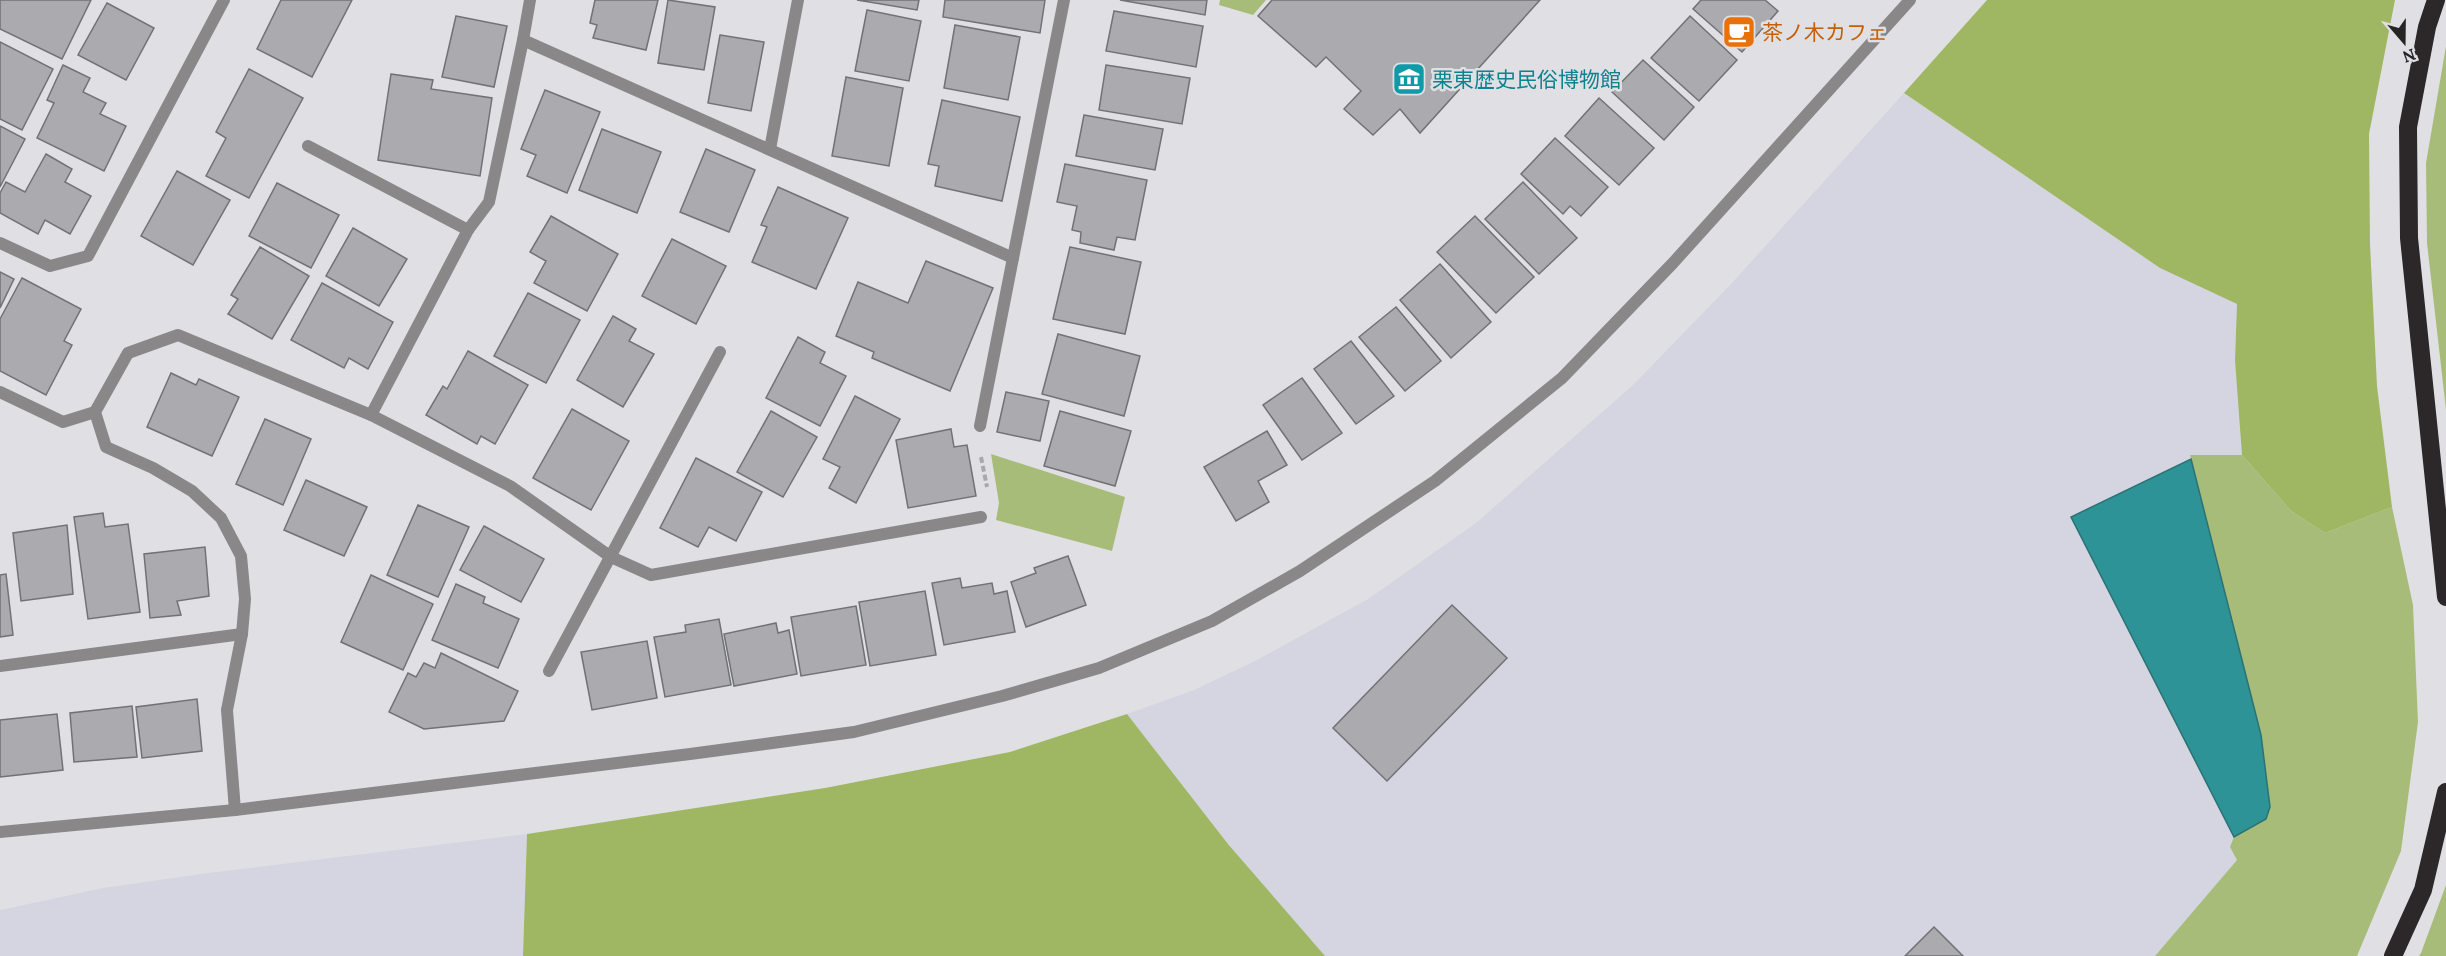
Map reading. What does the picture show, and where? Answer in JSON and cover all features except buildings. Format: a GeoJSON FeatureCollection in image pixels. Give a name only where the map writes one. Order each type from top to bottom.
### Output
{"type":"FeatureCollection","features":[{"type":"Feature","properties":{"kind":"highway"},"geometry":{"type":"LineString","coordinates":[[2436,0],[2427,27],[2408,127],[2409,237],[2446,597]]}},
{"type":"Feature","properties":{"kind":"highway"},"geometry":{"type":"LineString","coordinates":[[2393,956],[2423,890],[2446,792]]}},
{"type":"Feature","properties":{"kind":"street"},"geometry":{"type":"LineString","coordinates":[[0,243],[50,266],[88,256],[224,0]]}},
{"type":"Feature","properties":{"kind":"street"},"geometry":{"type":"LineString","coordinates":[[371,415],[468,230],[489,202],[530,0]]}},
{"type":"Feature","properties":{"kind":"street"},"geometry":{"type":"LineString","coordinates":[[770,149],[798,0]]}},
{"type":"Feature","properties":{"kind":"street"},"geometry":{"type":"LineString","coordinates":[[980,426],[1064,0]]}},
{"type":"Feature","properties":{"kind":"street"},"geometry":{"type":"LineString","coordinates":[[0,832],[236,810],[854,732],[1002,696],[1099,668],[1212,621],[1300,571],[1434,481],[1562,378],[1673,263],[1910,0]]}},
{"type":"Feature","properties":{"kind":"street"},"geometry":{"type":"LineString","coordinates":[[523,40],[1013,258]]}},
{"type":"Feature","properties":{"kind":"street"},"geometry":{"type":"LineString","coordinates":[[308,146],[468,230]]}},
{"type":"Feature","properties":{"kind":"street"},"geometry":{"type":"LineString","coordinates":[[0,392],[63,422],[95,412],[128,352],[178,335],[371,415],[510,486],[611,557],[651,575],[981,518]]}},
{"type":"Feature","properties":{"kind":"street"},"geometry":{"type":"LineString","coordinates":[[549,671],[720,352]]}},
{"type":"Feature","properties":{"kind":"street"},"geometry":{"type":"LineString","coordinates":[[95,412],[106,447],[153,468],[192,491],[221,518],[241,556],[245,598],[242,634],[226,710],[236,810]]}},
{"type":"Feature","properties":{"kind":"street"},"geometry":{"type":"LineString","coordinates":[[0,666],[242,634]]}},
{"type":"Feature","properties":{"kind":"shaded area"},"geometry":{"type":"Polygon","coordinates":[[[1904,93],[2160,268],[2237,304],[2235,360],[2242,455],[2190,455],[2237,860],[2155,956],[1325,956],[1228,844],[1127,714],[1194,690],[1255,661],[1368,599],[1476,523],[1633,385],[1731,284],[1904,93]]]}},
{"type":"Feature","properties":{"kind":"shaded area"},"geometry":{"type":"Polygon","coordinates":[[[527,834],[523,956],[0,956],[0,910],[103,888],[527,834]]]}},
{"type":"Feature","properties":{"kind":"green space"},"geometry":{"type":"Polygon","coordinates":[[[1220,0],[1266,0],[1253,15],[1219,5],[1220,0]]]}},
{"type":"Feature","properties":{"kind":"green space"},"geometry":{"type":"Polygon","coordinates":[[[1987,0],[2395,0],[2369,134],[2370,244],[2377,386],[2392,507],[2325,533],[2291,511],[2242,455],[2235,360],[2237,304],[2160,268],[1904,93],[1987,0]]]}},
{"type":"Feature","properties":{"kind":"green space"},"geometry":{"type":"Polygon","coordinates":[[[2446,46],[2446,410],[2427,243],[2426,163],[2446,46]]]}},
{"type":"Feature","properties":{"kind":"green space"},"geometry":{"type":"Polygon","coordinates":[[[991,454],[1125,497],[1112,551],[996,520],[999,503],[991,454]]]}},
{"type":"Feature","properties":{"kind":"green space"},"geometry":{"type":"Polygon","coordinates":[[[2190,455],[2242,455],[2291,511],[2325,533],[2392,507],[2413,605],[2418,722],[2401,851],[2357,956],[2155,956],[2237,860],[2230,847],[2234,837],[2266,819],[2261,735],[2190,455]]]}},
{"type":"Feature","properties":{"kind":"green space"},"geometry":{"type":"Polygon","coordinates":[[[1127,714],[1228,844],[1325,956],[523,956],[527,834],[825,788],[1010,752],[1127,714]]]}},
{"type":"Feature","properties":{"kind":"green space"},"geometry":{"type":"Polygon","coordinates":[[[2446,885],[2446,956],[2419,956],[2421,953],[2446,885]]]}},
{"type":"Feature","properties":{"kind":"water"},"geometry":{"type":"Polygon","coordinates":[[[2191,459],[2261,735],[2270,807],[2266,819],[2234,837],[2071,517],[2191,459]]]}},
{"type":"Feature","properties":{"kind":"place","name":"茶ノ木カフェ"},"geometry":{"type":"Point","coordinates":[1739,32]}},
{"type":"Feature","properties":{"kind":"place","name":"栗東歴史民俗博物館"},"geometry":{"type":"Point","coordinates":[1409,79]}}]}
